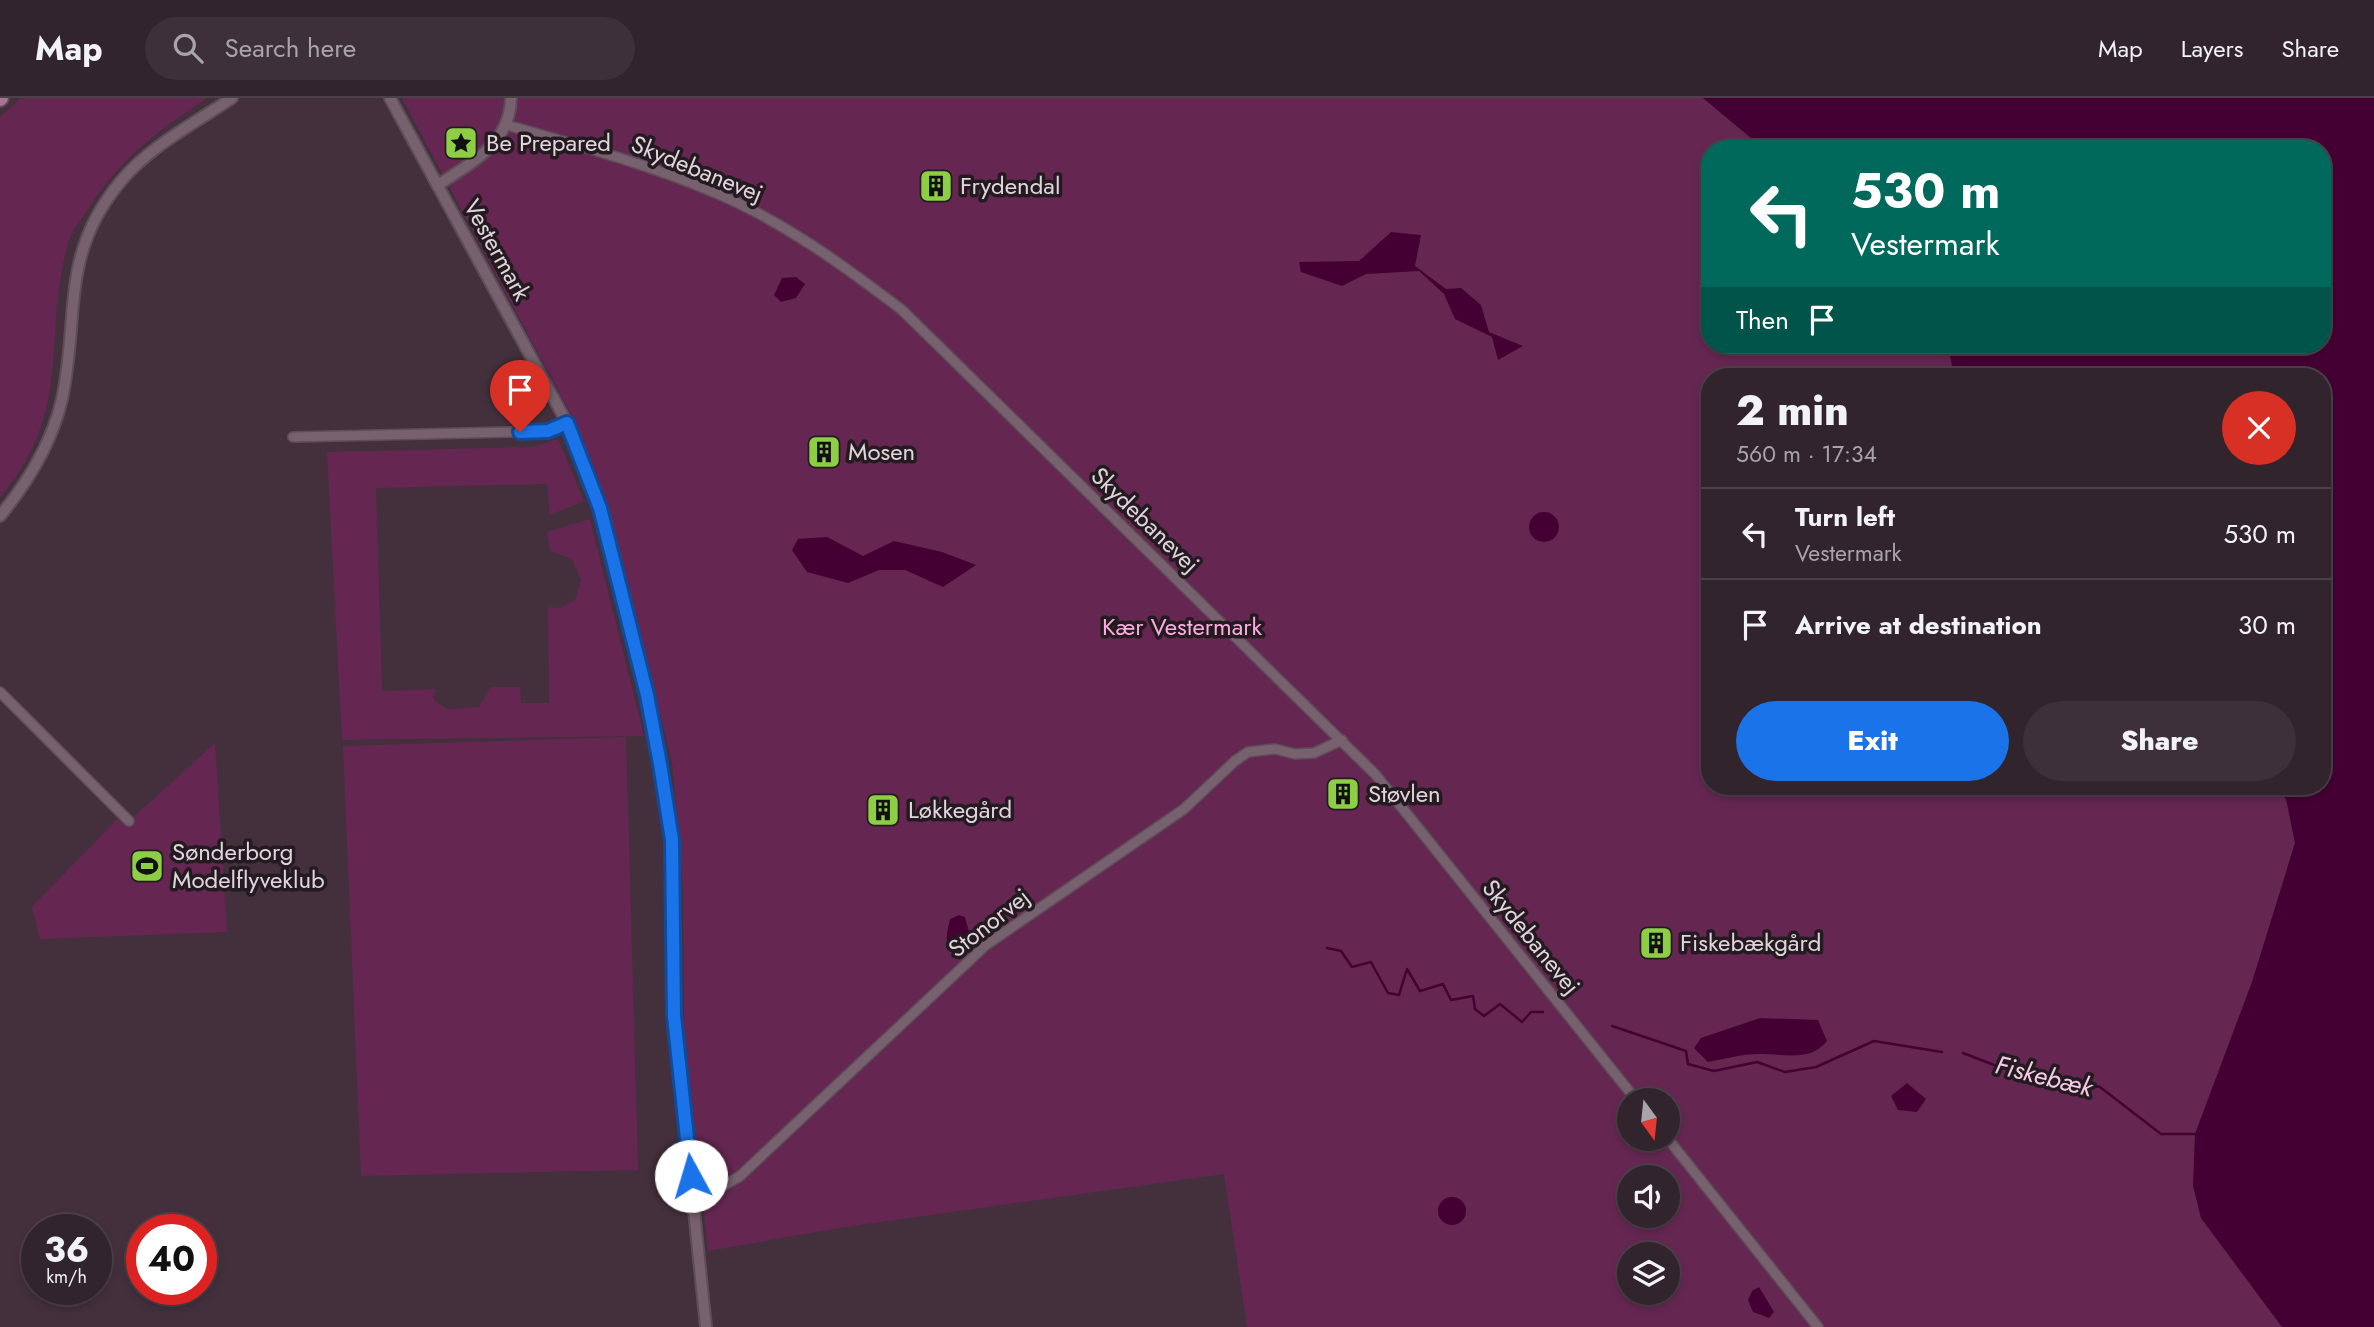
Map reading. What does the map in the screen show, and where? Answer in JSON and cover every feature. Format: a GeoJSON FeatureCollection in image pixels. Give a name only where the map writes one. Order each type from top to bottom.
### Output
{"type":"FeatureCollection","features":[{"type":"Feature","properties":{"kind":"street"},"geometry":{"type":"LineString","coordinates":[[0,516],[20,492],[53,427],[62,398],[72,291],[80,257],[91,228],[121,180],[158,147],[232,98]]}},
{"type":"Feature","properties":{"kind":"street","name":"Vestermark"},"geometry":{"type":"LineString","coordinates":[[390,98],[567,423],[600,508],[647,695],[672,840],[674,1016],[706,1327]]}},
{"type":"Feature","properties":{"kind":"street"},"geometry":{"type":"LineString","coordinates":[[438,185],[496,143],[507,125],[510,98]]}},
{"type":"Feature","properties":{"kind":"street","name":"Skydebanevej"},"geometry":{"type":"LineString","coordinates":[[507,125],[626,159],[712,191],[760,215],[856,275],[902,310],[1378,777],[1627,1088]]}},
{"type":"Feature","properties":{"kind":"street"},"geometry":{"type":"LineString","coordinates":[[293,437],[548,431],[567,423]]}},
{"type":"Feature","properties":{"kind":"street"},"geometry":{"type":"LineString","coordinates":[[0,692],[129,821]]}},
{"type":"Feature","properties":{"kind":"street","name":"Stonorvej"},"geometry":{"type":"LineString","coordinates":[[694,1203],[740,1176],[986,945],[1184,809],[1235,761],[1248,752],[1275,749],[1295,754],[1314,753],[1342,740]]}},
{"type":"Feature","properties":{"kind":"street"},"geometry":{"type":"LineString","coordinates":[[1678,1152],[1818,1327]]}},
{"type":"Feature","properties":{"kind":"green space"},"geometry":{"type":"Polygon","coordinates":[[[21,98],[207,98],[155,135],[113,175],[71,235],[61,277],[47,404],[38,435],[23,466],[0,497],[0,117],[21,98]]]}},
{"type":"Feature","properties":{"kind":"green space","name":"Kær Vestermark"},"geometry":{"type":"Polygon","coordinates":[[[402,98],[1703,98],[1753,140],[1701,140],[1701,354],[1950,354],[1952,368],[1701,368],[1701,795],[2283,795],[2295,843],[2252,982],[2195,1134],[2193,1186],[2201,1218],[2282,1327],[1247,1327],[1224,1174],[845,1227],[708,1251],[684,1029],[683,888],[672,762],[599,482],[577,426],[402,98]]]}},
{"type":"Feature","properties":{"kind":"green space"},"geometry":{"type":"Polygon","coordinates":[[[558,439],[584,501],[550,515],[547,484],[376,488],[382,691],[435,689],[433,699],[447,709],[479,707],[491,687],[520,687],[521,703],[549,703],[548,607],[560,608],[575,600],[581,580],[572,559],[550,551],[547,532],[590,519],[644,736],[342,740],[327,452],[533,447],[558,439]]]}},
{"type":"Feature","properties":{"kind":"green space"},"geometry":{"type":"Polygon","coordinates":[[[626,737],[638,1170],[361,1176],[343,746],[626,737]]]}},
{"type":"Feature","properties":{"kind":"green space","name":"Sønderborg Modelflyveklub"},"geometry":{"type":"Polygon","coordinates":[[[215,743],[227,932],[40,939],[32,907],[117,819],[125,825],[215,743]]]}},
{"type":"Feature","properties":{"kind":"shaded area"},"geometry":{"type":"Polygon","coordinates":[[[1703,98],[2374,98],[2374,1327],[2282,1327],[2201,1218],[2193,1186],[2195,1134],[2252,982],[2295,843],[2283,795],[2331,795],[2331,368],[1952,368],[1950,354],[2331,354],[2331,140],[1753,140],[1703,98]]]}},
{"type":"Feature","properties":{"kind":"shaded area"},"geometry":{"type":"Polygon","coordinates":[[[1391,232],[1421,235],[1415,266],[1446,289],[1461,288],[1481,305],[1489,332],[1523,346],[1498,360],[1492,337],[1455,319],[1444,294],[1419,271],[1366,274],[1342,286],[1301,272],[1299,262],[1359,261],[1391,232]]]}},
{"type":"Feature","properties":{"kind":"shaded area"},"geometry":{"type":"Polygon","coordinates":[[[796,277],[805,284],[796,298],[781,302],[774,295],[782,278],[796,277]]]}},
{"type":"Feature","properties":{"kind":"shaded area"},"geometry":{"type":"Polygon","coordinates":[[[1544,512],[1554,517],[1559,527],[1554,537],[1544,542],[1534,537],[1529,527],[1534,517],[1544,512]]]}},
{"type":"Feature","properties":{"kind":"shaded area"},"geometry":{"type":"Polygon","coordinates":[[[827,537],[863,556],[894,541],[942,552],[976,565],[943,587],[905,570],[879,570],[848,583],[807,572],[792,550],[798,539],[827,537]]]}},
{"type":"Feature","properties":{"kind":"shaded area"},"geometry":{"type":"Polygon","coordinates":[[[959,915],[965,917],[972,943],[960,954],[954,955],[948,947],[947,933],[950,919],[959,915]]]}},
{"type":"Feature","properties":{"kind":"shaded area"},"geometry":{"type":"Polygon","coordinates":[[[1760,1018],[1818,1020],[1827,1041],[1820,1048],[1804,1055],[1752,1054],[1708,1062],[1694,1048],[1701,1038],[1760,1018]]]}},
{"type":"Feature","properties":{"kind":"shaded area"},"geometry":{"type":"Polygon","coordinates":[[[1907,1083],[1926,1099],[1917,1112],[1898,1110],[1891,1096],[1907,1083]]]}},
{"type":"Feature","properties":{"kind":"shaded area"},"geometry":{"type":"Polygon","coordinates":[[[1452,1197],[1462,1201],[1466,1211],[1462,1221],[1452,1225],[1442,1221],[1438,1211],[1442,1201],[1452,1197]]]}},
{"type":"Feature","properties":{"kind":"shaded area"},"geometry":{"type":"Polygon","coordinates":[[[1759,1287],[1774,1312],[1769,1318],[1753,1312],[1748,1300],[1752,1291],[1759,1287]]]}},
{"type":"Feature","properties":{"kind":"waterway","name":"Fiskebæk"},"geometry":{"type":"LineString","coordinates":[[1327,948],[1341,951],[1352,967],[1371,962],[1388,993],[1399,995],[1407,969],[1420,991],[1443,984],[1451,1000],[1473,996],[1475,1009],[1484,1016],[1500,1004],[1522,1022],[1531,1012],[1543,1012]]}},
{"type":"Feature","properties":{"kind":"waterway","name":"Fiskebæk"},"geometry":{"type":"LineString","coordinates":[[1612,1026],[1686,1051],[1688,1064],[1714,1071],[1757,1062],[1785,1072],[1816,1067],[1874,1041],[1942,1052]]}},
{"type":"Feature","properties":{"kind":"waterway","name":"Fiskebæk"},"geometry":{"type":"LineString","coordinates":[[1963,1053],[1994,1065],[2100,1087],[2161,1134],[2195,1134]]}},
{"type":"Feature","properties":{"kind":"place","name":"Be Prepared"},"geometry":{"type":"Point","coordinates":[461,143]}},
{"type":"Feature","properties":{"kind":"place","name":"Frydendal"},"geometry":{"type":"Point","coordinates":[936,186]}},
{"type":"Feature","properties":{"kind":"place","name":"Mosen"},"geometry":{"type":"Point","coordinates":[824,452]}},
{"type":"Feature","properties":{"kind":"place","name":"Støvlen"},"geometry":{"type":"Point","coordinates":[1343,794]}},
{"type":"Feature","properties":{"kind":"place","name":"Løkkegård"},"geometry":{"type":"Point","coordinates":[883,810]}},
{"type":"Feature","properties":{"kind":"place","name":"Sønderborg Modelflyveklub"},"geometry":{"type":"Point","coordinates":[147,866]}},
{"type":"Feature","properties":{"kind":"place","name":"Fiskebækgård"},"geometry":{"type":"Point","coordinates":[1656,943]}},
{"type":"Feature","properties":{"kind":"route"},"geometry":{"type":"LineString","coordinates":[[520,432],[548,431],[567,423],[600,508],[647,695],[672,840],[674,1016],[691,1176]]}}]}
